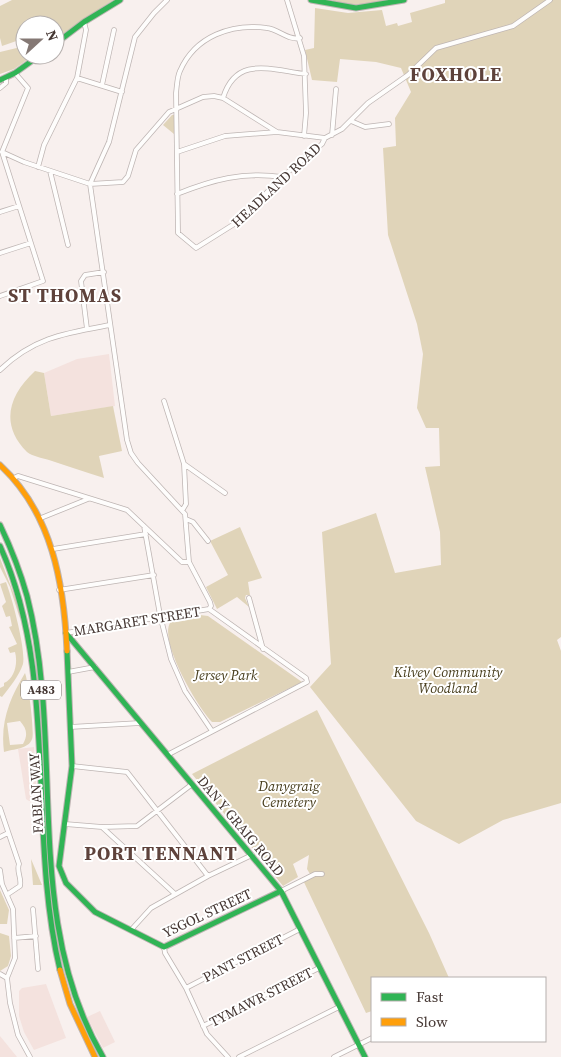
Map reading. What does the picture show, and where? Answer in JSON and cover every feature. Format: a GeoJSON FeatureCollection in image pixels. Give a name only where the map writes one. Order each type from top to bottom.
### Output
{"type":"FeatureCollection","features":[{"type":"Feature","properties":{"kind":"main road"},"geometry":{"type":"LineString","coordinates":[[65,36],[84,22],[120,0]]}},
{"type":"Feature","properties":{"kind":"main road"},"geometry":{"type":"LineString","coordinates":[[311,0],[356,8],[404,0]]}},
{"type":"Feature","properties":{"kind":"main road"},"geometry":{"type":"LineString","coordinates":[[3,79],[26,65]]}},
{"type":"Feature","properties":{"kind":"main road"},"geometry":{"type":"LineString","coordinates":[[0,465],[14,478],[41,518],[53,549],[66,633],[68,672],[72,766],[65,824]]}},
{"type":"Feature","properties":{"kind":"main road","name":"FABIAN WAY"},"geometry":{"type":"LineString","coordinates":[[0,525],[25,584],[36,633],[57,932],[75,999],[103,1057]]}},
{"type":"Feature","properties":{"kind":"main road","name":"FABIAN WAY"},"geometry":{"type":"LineString","coordinates":[[0,546],[20,595],[32,656],[47,898],[52,943],[70,1004],[95,1057]]}},
{"type":"Feature","properties":{"kind":"main road","name":"DAN Y GRAIG ROAD"},"geometry":{"type":"LineString","coordinates":[[66,633],[140,723],[169,754],[191,785],[252,855],[280,891],[365,1057]]}},
{"type":"Feature","properties":{"kind":"main road","name":"YSGOL STREET"},"geometry":{"type":"LineString","coordinates":[[65,824],[59,866],[66,883],[95,912],[164,947],[280,891]]}},
{"type":"Feature","properties":{"kind":"street"},"geometry":{"type":"LineString","coordinates":[[167,0],[136,36],[106,154],[90,184],[127,440],[131,453],[183,510],[186,519],[189,562],[210,602],[211,606],[209,609],[306,678],[307,682],[169,754]]}},
{"type":"Feature","properties":{"kind":"street"},"geometry":{"type":"LineString","coordinates":[[287,0],[300,38],[306,74],[304,136]]}},
{"type":"Feature","properties":{"kind":"street","name":"HEADLAND ROAD"},"geometry":{"type":"LineString","coordinates":[[177,194],[177,230],[196,248],[239,220],[282,177],[351,121],[368,103],[408,75],[436,48],[513,26],[550,0]]}},
{"type":"Feature","properties":{"kind":"street"},"geometry":{"type":"LineString","coordinates":[[38,167],[44,146],[77,78],[86,30],[84,22]]}},
{"type":"Feature","properties":{"kind":"street"},"geometry":{"type":"LineString","coordinates":[[282,177],[254,174],[235,176],[219,179],[177,194],[176,108],[180,72],[193,50],[207,39],[228,29],[244,26],[270,28],[295,39],[300,38]]}},
{"type":"Feature","properties":{"kind":"street"},"geometry":{"type":"LineString","coordinates":[[102,85],[114,30]]}},
{"type":"Feature","properties":{"kind":"street"},"geometry":{"type":"LineString","coordinates":[[223,98],[227,84],[243,70],[254,68],[306,74]]}},
{"type":"Feature","properties":{"kind":"street"},"geometry":{"type":"LineString","coordinates":[[0,296],[43,281],[2,152],[28,88],[15,73]]}},
{"type":"Feature","properties":{"kind":"street"},"geometry":{"type":"LineString","coordinates":[[77,78],[122,92]]}},
{"type":"Feature","properties":{"kind":"street"},"geometry":{"type":"LineString","coordinates":[[0,88],[6,82],[3,79]]}},
{"type":"Feature","properties":{"kind":"street"},"geometry":{"type":"LineString","coordinates":[[177,152],[226,136],[277,132],[329,137],[336,89]]}},
{"type":"Feature","properties":{"kind":"street"},"geometry":{"type":"LineString","coordinates":[[2,152],[38,167],[90,184],[123,182],[127,179],[136,150],[169,112],[204,97],[214,96],[223,98],[277,132]]}},
{"type":"Feature","properties":{"kind":"street"},"geometry":{"type":"LineString","coordinates":[[351,121],[365,127],[389,124]]}},
{"type":"Feature","properties":{"kind":"street"},"geometry":{"type":"LineString","coordinates":[[0,170],[6,168]]}},
{"type":"Feature","properties":{"kind":"street"},"geometry":{"type":"LineString","coordinates":[[50,171],[68,245]]}},
{"type":"Feature","properties":{"kind":"street"},"geometry":{"type":"LineString","coordinates":[[0,212],[19,206]]}},
{"type":"Feature","properties":{"kind":"street"},"geometry":{"type":"LineString","coordinates":[[0,254],[31,243]]}},
{"type":"Feature","properties":{"kind":"street"},"geometry":{"type":"LineString","coordinates":[[87,329],[81,281],[85,275],[104,272]]}},
{"type":"Feature","properties":{"kind":"street"},"geometry":{"type":"LineString","coordinates":[[0,370],[18,354],[48,338],[69,331],[110,325]]}},
{"type":"Feature","properties":{"kind":"street"},"geometry":{"type":"LineString","coordinates":[[164,401],[184,464],[186,504],[183,510]]}},
{"type":"Feature","properties":{"kind":"street"},"geometry":{"type":"LineString","coordinates":[[184,464],[225,492]]}},
{"type":"Feature","properties":{"kind":"street"},"geometry":{"type":"LineString","coordinates":[[14,478],[18,476],[127,510],[182,562],[189,562]]}},
{"type":"Feature","properties":{"kind":"street"},"geometry":{"type":"LineString","coordinates":[[41,518],[89,498]]}},
{"type":"Feature","properties":{"kind":"street"},"geometry":{"type":"LineString","coordinates":[[186,519],[193,522],[208,541]]}},
{"type":"Feature","properties":{"kind":"street"},"geometry":{"type":"LineString","coordinates":[[144,526],[160,615],[163,618],[175,670],[192,703],[212,732]]}},
{"type":"Feature","properties":{"kind":"street"},"geometry":{"type":"LineString","coordinates":[[53,549],[146,534]]}},
{"type":"Feature","properties":{"kind":"street"},"geometry":{"type":"LineString","coordinates":[[59,590],[154,575]]}},
{"type":"Feature","properties":{"kind":"street"},"geometry":{"type":"LineString","coordinates":[[249,598],[263,649]]}},
{"type":"Feature","properties":{"kind":"street","name":"MARGARET STREET"},"geometry":{"type":"LineString","coordinates":[[66,633],[209,609]]}},
{"type":"Feature","properties":{"kind":"street"},"geometry":{"type":"LineString","coordinates":[[68,672],[95,667]]}},
{"type":"Feature","properties":{"kind":"street"},"geometry":{"type":"LineString","coordinates":[[70,727],[140,723]]}},
{"type":"Feature","properties":{"kind":"street"},"geometry":{"type":"LineString","coordinates":[[72,766],[127,772],[208,876]]}},
{"type":"Feature","properties":{"kind":"street"},"geometry":{"type":"LineString","coordinates":[[65,824],[102,828],[137,826],[191,785]]}},
{"type":"Feature","properties":{"kind":"street"},"geometry":{"type":"LineString","coordinates":[[0,808],[19,864],[17,868],[21,882],[20,886],[8,894]]}},
{"type":"Feature","properties":{"kind":"street"},"geometry":{"type":"LineString","coordinates":[[102,828],[175,894]]}},
{"type":"Feature","properties":{"kind":"street"},"geometry":{"type":"LineString","coordinates":[[0,837],[8,833]]}},
{"type":"Feature","properties":{"kind":"street"},"geometry":{"type":"LineString","coordinates":[[131,930],[151,908],[208,876],[252,855]]}},
{"type":"Feature","properties":{"kind":"street"},"geometry":{"type":"LineString","coordinates":[[0,870],[2,884],[13,909],[15,958],[7,978],[14,1021],[30,1057]]}},
{"type":"Feature","properties":{"kind":"street","name":"YSGOL STREET"},"geometry":{"type":"LineString","coordinates":[[280,891],[315,874],[322,874]]}},
{"type":"Feature","properties":{"kind":"street"},"geometry":{"type":"LineString","coordinates":[[33,909],[38,969]]}},
{"type":"Feature","properties":{"kind":"street","name":"PANT STREET"},"geometry":{"type":"LineString","coordinates":[[186,988],[300,929]]}},
{"type":"Feature","properties":{"kind":"street"},"geometry":{"type":"LineString","coordinates":[[14,938],[36,936]]}},
{"type":"Feature","properties":{"kind":"street"},"geometry":{"type":"LineString","coordinates":[[164,947],[165,953],[186,988],[210,1039],[228,1057]]}},
{"type":"Feature","properties":{"kind":"street","name":"TYMAWR STREET"},"geometry":{"type":"LineString","coordinates":[[203,1026],[319,968]]}},
{"type":"Feature","properties":{"kind":"street"},"geometry":{"type":"LineString","coordinates":[[0,974],[7,978]]}},
{"type":"Feature","properties":{"kind":"street"},"geometry":{"type":"LineString","coordinates":[[239,1057],[339,1007]]}},
{"type":"Feature","properties":{"kind":"street"},"geometry":{"type":"LineString","coordinates":[[334,1057],[371,1038]]}},
{"type":"Feature","properties":{"kind":"shaded area"},"geometry":{"type":"Polygon","coordinates":[[[109,354],[115,406],[51,416],[44,373],[77,359],[109,354]]]}},
{"type":"Feature","properties":{"kind":"shaded area"},"geometry":{"type":"Polygon","coordinates":[[[34,747],[37,801],[29,801],[26,799],[18,749],[34,747]]]}},
{"type":"Feature","properties":{"kind":"shaded area"},"geometry":{"type":"Polygon","coordinates":[[[46,984],[66,1038],[34,1050],[24,1032],[19,1016],[19,991],[22,988],[46,984]]]}},
{"type":"Feature","properties":{"kind":"shaded area"},"geometry":{"type":"Polygon","coordinates":[[[100,1011],[115,1042],[103,1048],[87,1017],[100,1011]]]}},
{"type":"Feature","properties":{"kind":"shaded area"},"geometry":{"type":"Polygon","coordinates":[[[0,1036],[17,1057],[0,1057],[0,1036]]]}},
{"type":"Feature","properties":{"kind":"green space"},"geometry":{"type":"Polygon","coordinates":[[[12,0],[113,0],[65,32],[65,15],[15,15],[15,41],[2,46],[0,38],[0,6],[12,0]]]}},
{"type":"Feature","properties":{"kind":"green space"},"geometry":{"type":"Polygon","coordinates":[[[333,0],[392,0],[350,6],[334,3],[333,0]]]}},
{"type":"Feature","properties":{"kind":"green space","name":"Kilvey Community Woodland"},"geometry":{"type":"Polygon","coordinates":[[[445,0],[561,0],[561,637],[557,640],[561,651],[561,803],[503,820],[459,844],[416,821],[310,687],[331,664],[322,532],[376,513],[395,573],[441,565],[440,532],[425,467],[440,466],[439,428],[426,428],[417,408],[423,354],[417,324],[388,235],[383,148],[396,146],[395,118],[411,92],[401,68],[376,62],[340,59],[337,82],[312,80],[305,50],[314,48],[315,8],[348,13],[382,10],[386,26],[397,23],[398,26],[412,22],[410,13],[445,3],[445,0]]]}},
{"type":"Feature","properties":{"kind":"green space"},"geometry":{"type":"Polygon","coordinates":[[[15,48],[15,65],[20,65],[0,74],[0,52],[15,48]]]}},
{"type":"Feature","properties":{"kind":"green space"},"geometry":{"type":"Polygon","coordinates":[[[174,115],[174,134],[163,125],[174,115]]]}},
{"type":"Feature","properties":{"kind":"green space"},"geometry":{"type":"Polygon","coordinates":[[[35,371],[44,373],[51,416],[113,406],[122,451],[99,456],[104,478],[32,455],[18,442],[11,421],[13,400],[35,371]]]}},
{"type":"Feature","properties":{"kind":"green space"},"geometry":{"type":"Polygon","coordinates":[[[240,527],[262,578],[248,582],[250,595],[246,595],[245,598],[249,607],[237,597],[217,609],[206,587],[228,575],[210,541],[240,527]]]}},
{"type":"Feature","properties":{"kind":"green space"},"geometry":{"type":"Polygon","coordinates":[[[0,558],[18,605],[20,619],[10,587],[0,567],[0,558]]]}},
{"type":"Feature","properties":{"kind":"green space"},"geometry":{"type":"Polygon","coordinates":[[[6,582],[18,623],[23,664],[14,681],[2,697],[0,696],[0,688],[11,678],[16,665],[15,652],[10,653],[8,648],[17,644],[9,627],[12,626],[10,616],[6,617],[2,606],[6,602],[0,584],[6,582]]]}},
{"type":"Feature","properties":{"kind":"green space","name":"Jersey Park"},"geometry":{"type":"Polygon","coordinates":[[[200,615],[208,616],[302,682],[220,722],[212,722],[198,703],[182,674],[170,645],[168,632],[172,621],[200,615]]]}},
{"type":"Feature","properties":{"kind":"green space"},"geometry":{"type":"Polygon","coordinates":[[[25,673],[31,707],[33,735],[28,745],[4,752],[3,730],[7,710],[25,673]],[[20,721],[7,723],[10,745],[23,744],[26,735],[20,721]]]}},
{"type":"Feature","properties":{"kind":"green space","name":"Danygraig Cemetery"},"geometry":{"type":"Polygon","coordinates":[[[317,710],[429,933],[449,977],[371,977],[371,1011],[366,1013],[302,878],[310,874],[307,869],[309,855],[293,864],[298,877],[283,886],[192,774],[317,710]]]}},
{"type":"Feature","properties":{"kind":"green space"},"geometry":{"type":"Polygon","coordinates":[[[31,859],[42,885],[33,885],[31,859]]]}},
{"type":"Feature","properties":{"kind":"green space"},"geometry":{"type":"Polygon","coordinates":[[[0,890],[9,910],[7,924],[0,924],[0,890]]]}},
{"type":"Feature","properties":{"kind":"green space"},"geometry":{"type":"Polygon","coordinates":[[[0,933],[9,936],[11,956],[8,966],[0,971],[0,933]]]}},
{"type":"Feature","properties":{"kind":"traffic: fast"},"geometry":{"type":"LineString","coordinates":[[65,36],[84,22],[120,0]]}},
{"type":"Feature","properties":{"kind":"traffic: fast"},"geometry":{"type":"LineString","coordinates":[[311,0],[356,8],[404,0]]}},
{"type":"Feature","properties":{"kind":"traffic: fast"},"geometry":{"type":"LineString","coordinates":[[0,80],[26,65]]}},
{"type":"Feature","properties":{"kind":"traffic: fast"},"geometry":{"type":"LineString","coordinates":[[0,525],[15,560],[27,596],[38,653],[44,712],[53,889],[62,947],[78,1003],[103,1057]]}},
{"type":"Feature","properties":{"kind":"traffic: fast"},"geometry":{"type":"LineString","coordinates":[[0,546],[18,596],[30,648],[40,755],[45,864],[50,917],[60,970]]}},
{"type":"Feature","properties":{"kind":"traffic: fast"},"geometry":{"type":"LineString","coordinates":[[66,633],[281,891],[365,1057]]}},
{"type":"Feature","properties":{"kind":"traffic: fast"},"geometry":{"type":"LineString","coordinates":[[67,651],[72,766],[59,866],[66,883],[95,912],[164,947],[281,891]]}},
{"type":"Feature","properties":{"kind":"traffic: slow"},"geometry":{"type":"LineString","coordinates":[[0,465],[18,484],[32,505],[52,550],[63,600],[67,651]]}},
{"type":"Feature","properties":{"kind":"traffic: slow"},"geometry":{"type":"LineString","coordinates":[[60,970],[70,1004],[95,1057]]}},
{"type":"Feature","properties":{"kind":"district","name":"FOXHOLE"},"geometry":{"type":"Point","coordinates":[456,74]}},
{"type":"Feature","properties":{"kind":"district","name":"ST THOMAS"},"geometry":{"type":"Point","coordinates":[65,295]}},
{"type":"Feature","properties":{"kind":"district","name":"PORT TENNANT"},"geometry":{"type":"Point","coordinates":[161,853]}}]}
